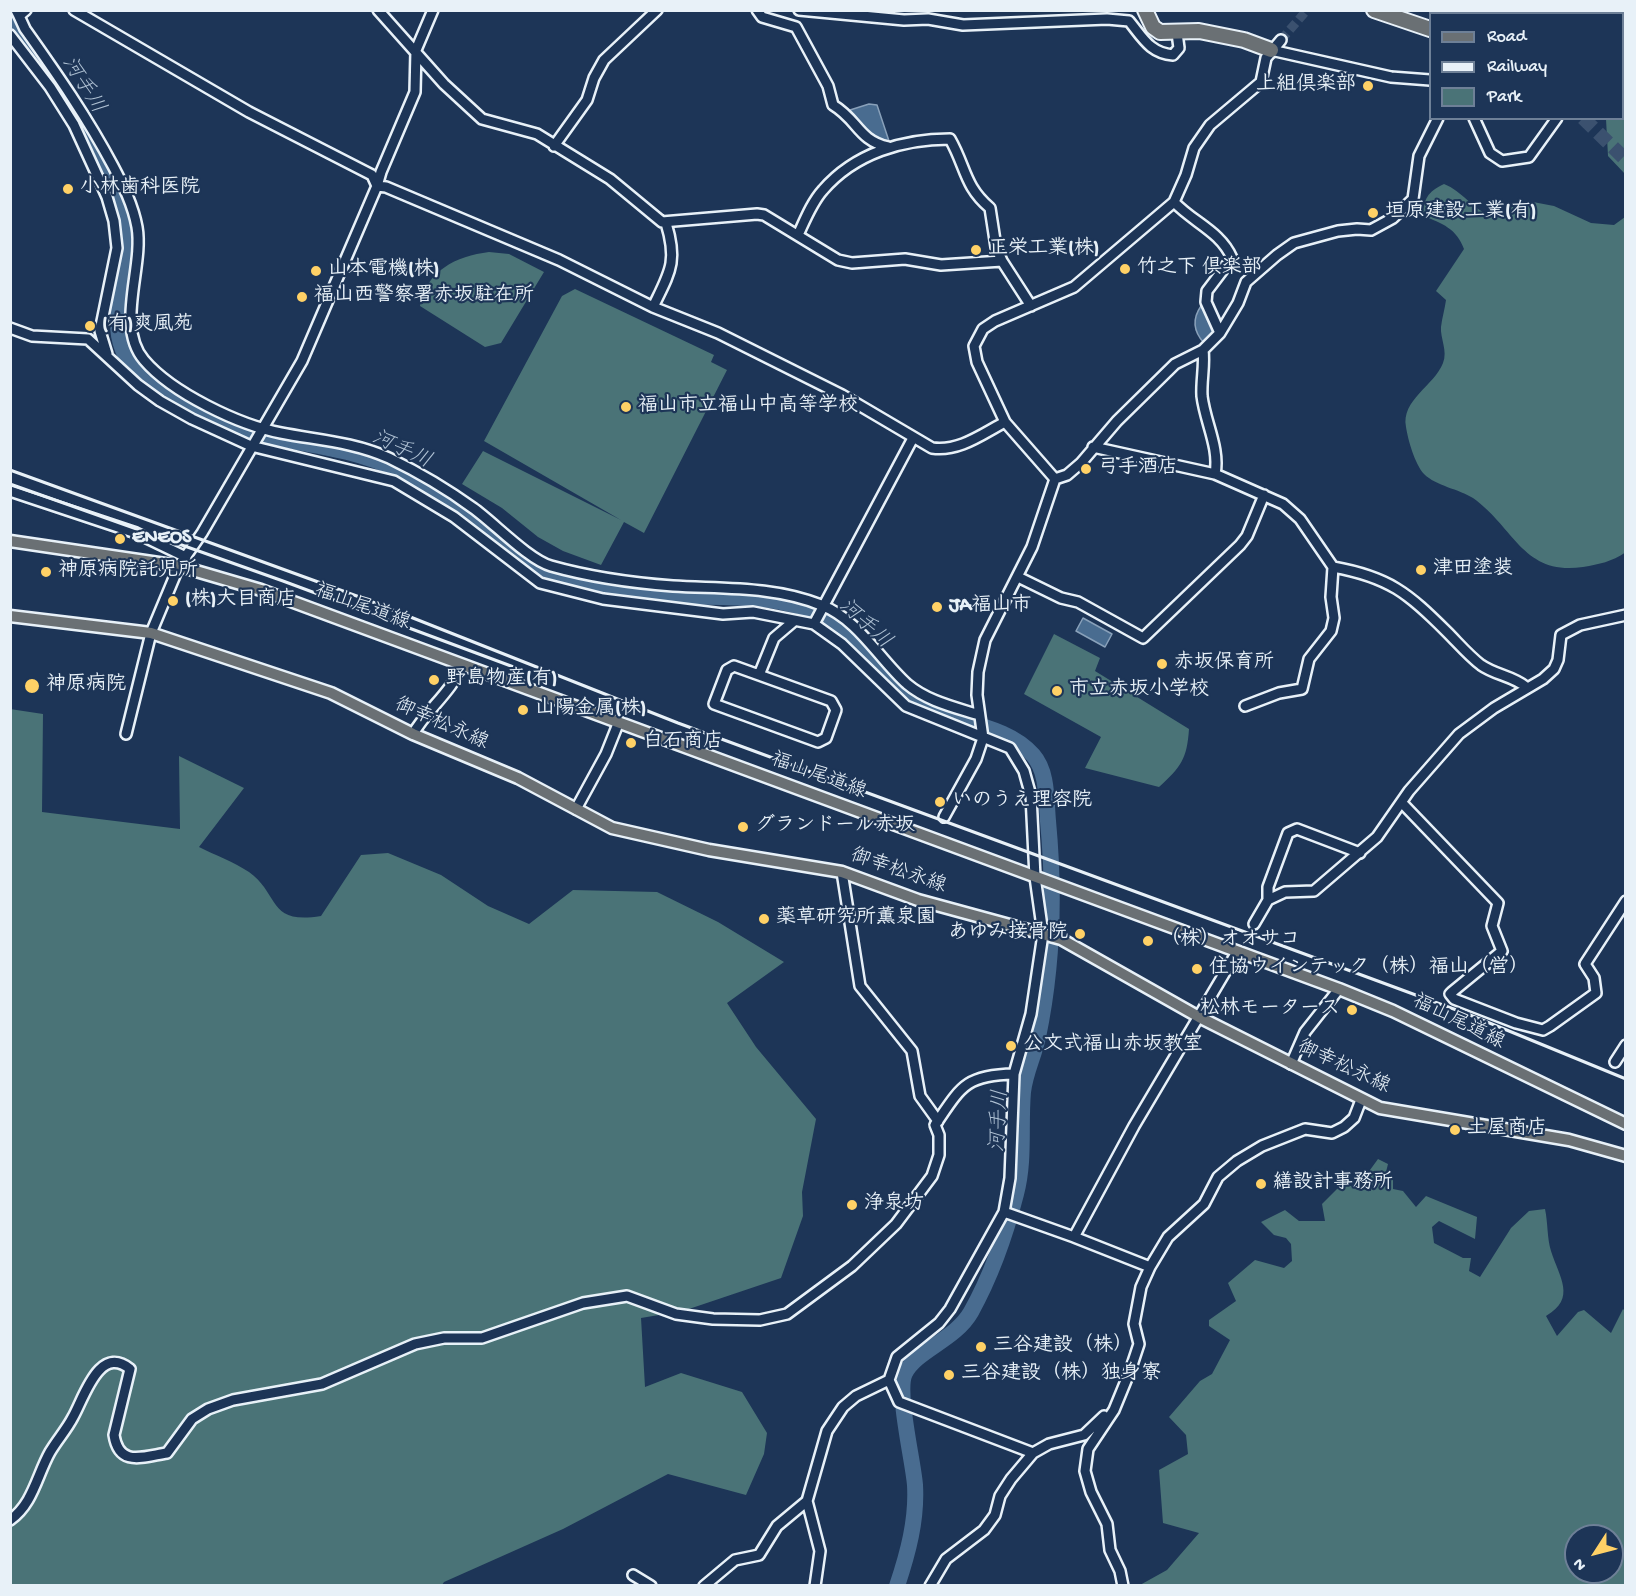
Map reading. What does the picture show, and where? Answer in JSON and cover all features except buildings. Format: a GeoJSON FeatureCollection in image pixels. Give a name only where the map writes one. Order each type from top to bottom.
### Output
{"type":"FeatureCollection","features":[{"type":"Feature","properties":{"kind":"highway"},"geometry":{"type":"LineString","coordinates":[[1374,10],[1429,28]]}},
{"type":"Feature","properties":{"kind":"highway"},"geometry":{"type":"LineString","coordinates":[[1400,10],[1429,20]]}},
{"type":"Feature","properties":{"kind":"highway"},"geometry":{"type":"LineString","coordinates":[[1149,14],[1160,32],[1199,31],[1276,45]]}},
{"type":"Feature","properties":{"kind":"main road","name":"福山尾道線"},"geometry":{"type":"LineString","coordinates":[[10,540],[179,566],[261,590],[618,724],[1340,989],[1393,1011],[1626,1124]]}},
{"type":"Feature","properties":{"kind":"main road","name":"御幸松永線"},"geometry":{"type":"LineString","coordinates":[[10,616],[151,633],[331,693],[413,734],[518,778],[612,828],[842,872],[918,900],[1049,936],[1199,1017],[1380,1108],[1487,1124],[1569,1140],[1626,1156]]}},
{"type":"Feature","properties":{"kind":"street"},"geometry":{"type":"LineString","coordinates":[[74,10],[249,112],[372,175],[377,186]]}},
{"type":"Feature","properties":{"kind":"street"},"geometry":{"type":"LineString","coordinates":[[378,10],[444,84],[482,118],[537,134],[610,179],[647,212],[666,223],[757,214],[798,235],[838,260],[852,263],[905,259],[959,265],[1002,261]]}},
{"type":"Feature","properties":{"kind":"street"},"geometry":{"type":"LineString","coordinates":[[126,734],[151,633],[179,566],[302,361],[377,186],[415,92],[416,50],[433,10]]}},
{"type":"Feature","properties":{"kind":"street"},"geometry":{"type":"LineString","coordinates":[[554,146],[586,100],[604,60],[625,37],[642,26],[657,10]]}},
{"type":"Feature","properties":{"kind":"street"},"geometry":{"type":"LineString","coordinates":[[757,10],[762,17],[796,27],[828,86],[833,105],[843,111],[871,143],[888,147]]}},
{"type":"Feature","properties":{"kind":"street"},"geometry":{"type":"LineString","coordinates":[[799,10],[904,15],[963,25],[1107,19],[1129,21],[1144,42],[1160,54],[1173,55],[1179,48],[1177,33]]}},
{"type":"Feature","properties":{"kind":"street"},"geometry":{"type":"LineString","coordinates":[[20,12],[25,29],[84,112],[131,204],[138,229],[131,333],[137,350],[146,362],[168,381],[198,399],[261,429],[343,443],[387,457],[473,507],[549,566],[619,580],[673,586],[739,587],[822,607],[869,641],[906,683],[918,692],[979,717]]}},
{"type":"Feature","properties":{"kind":"street"},"geometry":{"type":"LineString","coordinates":[[10,35],[50,87],[74,125],[107,196],[114,221],[117,248],[100,331],[107,354]]}},
{"type":"Feature","properties":{"kind":"street"},"geometry":{"type":"LineString","coordinates":[[1055,479],[1005,422],[977,362],[974,345],[983,329],[1074,287],[1174,202],[1186,176],[1194,148],[1210,125],[1261,82],[1266,58],[1276,45],[1391,77],[1429,80]]}},
{"type":"Feature","properties":{"kind":"street"},"geometry":{"type":"LineString","coordinates":[[1055,479],[1067,475],[1175,364],[1203,350],[1220,333],[1238,303],[1246,282],[1277,255],[1294,243],[1338,231],[1380,227],[1413,199],[1419,156],[1437,120]]}},
{"type":"Feature","properties":{"kind":"street"},"geometry":{"type":"LineString","coordinates":[[1475,120],[1490,153],[1502,161],[1529,157],[1556,120]]}},
{"type":"Feature","properties":{"kind":"street"},"geometry":{"type":"LineString","coordinates":[[798,235],[823,189],[871,154],[888,147],[923,139],[950,140],[960,156],[968,183],[976,196],[990,208],[996,247],[1002,261],[1031,306]]}},
{"type":"Feature","properties":{"kind":"street"},"geometry":{"type":"LineString","coordinates":[[377,186],[386,187],[559,260],[652,307],[718,333],[832,389],[932,448],[946,450],[958,447],[1005,422]]}},
{"type":"Feature","properties":{"kind":"street"},"geometry":{"type":"LineString","coordinates":[[1174,202],[1186,214],[1218,235],[1232,258],[1207,291],[1206,302],[1220,333]]}},
{"type":"Feature","properties":{"kind":"street"},"geometry":{"type":"LineString","coordinates":[[652,307],[673,261],[673,246],[666,223]]}},
{"type":"Feature","properties":{"kind":"street"},"geometry":{"type":"LineString","coordinates":[[10,328],[32,336],[88,339],[107,354],[138,385],[160,401],[192,419],[252,444],[394,481],[454,517],[540,583],[603,599],[723,614],[753,612],[815,623],[842,644],[906,706],[1010,748],[1024,771],[1031,796],[1038,878],[1049,936],[1014,1074],[1010,1178],[1006,1212],[950,1309],[939,1323],[897,1357],[889,1380],[899,1402],[1034,1453]]}},
{"type":"Feature","properties":{"kind":"street"},"geometry":{"type":"LineString","coordinates":[[1203,350],[1202,393],[1206,420],[1218,460],[1215,474]]}},
{"type":"Feature","properties":{"kind":"street"},"geometry":{"type":"LineString","coordinates":[[815,623],[913,438]]}},
{"type":"Feature","properties":{"kind":"street"},"geometry":{"type":"LineString","coordinates":[[1093,447],[1215,474],[1283,504],[1300,519],[1333,567],[1331,597],[1334,618],[1331,631],[1309,659],[1302,689],[1279,693],[1245,706]]}},
{"type":"Feature","properties":{"kind":"street"},"geometry":{"type":"LineString","coordinates":[[944,817],[976,759],[983,736],[979,717],[978,672],[985,640],[1032,547],[1055,479]]}},
{"type":"Feature","properties":{"kind":"street"},"geometry":{"type":"LineString","coordinates":[[10,491],[136,533],[186,557]]}},
{"type":"Feature","properties":{"kind":"street"},"geometry":{"type":"LineString","coordinates":[[1018,577],[1061,598],[1078,602],[1143,638],[1240,545],[1247,536],[1264,495]]}},
{"type":"Feature","properties":{"kind":"street"},"geometry":{"type":"LineString","coordinates":[[1333,567],[1365,572],[1400,590],[1419,604],[1479,664],[1520,681],[1526,687]]}},
{"type":"Feature","properties":{"kind":"street"},"geometry":{"type":"LineString","coordinates":[[1268,900],[1285,892],[1314,891],[1360,853],[1377,837],[1424,774],[1459,734],[1526,687],[1543,679],[1554,669],[1558,660],[1561,635],[1569,629],[1626,615]]}},
{"type":"Feature","properties":{"kind":"street"},"geometry":{"type":"LineString","coordinates":[[759,675],[774,638],[794,621]]}},
{"type":"Feature","properties":{"kind":"street"},"geometry":{"type":"LineString","coordinates":[[413,734],[424,715],[442,698],[462,665]]}},
{"type":"Feature","properties":{"kind":"street"},"geometry":{"type":"LineString","coordinates":[[734,666],[759,675],[831,701],[836,710],[826,738],[818,742],[714,704],[727,670],[734,666]]}},
{"type":"Feature","properties":{"kind":"street"},"geometry":{"type":"LineString","coordinates":[[576,809],[606,754],[618,724]]}},
{"type":"Feature","properties":{"kind":"street"},"geometry":{"type":"LineString","coordinates":[[1402,803],[1498,903],[1492,926],[1503,951],[1450,994],[1463,1004],[1543,1030],[1550,1026],[1596,993],[1594,978],[1585,964],[1626,901]]}},
{"type":"Feature","properties":{"kind":"street"},"geometry":{"type":"LineString","coordinates":[[1254,924],[1268,900],[1268,887],[1288,833],[1297,829],[1360,853]]}},
{"type":"Feature","properties":{"kind":"street"},"geometry":{"type":"LineString","coordinates":[[842,872],[860,986],[912,1051],[920,1096],[938,1121]]}},
{"type":"Feature","properties":{"kind":"street"},"geometry":{"type":"LineString","coordinates":[[1074,1237],[1134,1126],[1237,952]]}},
{"type":"Feature","properties":{"kind":"street"},"geometry":{"type":"LineString","coordinates":[[1291,1064],[1305,1032],[1340,989]]}},
{"type":"Feature","properties":{"kind":"street"},"geometry":{"type":"LineString","coordinates":[[1615,1062],[1626,1045]]}},
{"type":"Feature","properties":{"kind":"street"},"geometry":{"type":"LineString","coordinates":[[10,1520],[28,1501],[50,1452],[73,1418],[94,1374],[110,1363],[117,1362],[130,1369],[114,1435],[115,1446],[122,1456],[130,1458],[167,1453],[192,1419],[208,1409],[233,1400],[322,1384],[415,1344],[444,1338],[482,1338],[583,1303],[627,1296],[676,1314],[713,1319],[760,1320],[787,1314],[852,1266],[896,1224],[933,1176],[939,1155],[939,1135],[935,1125],[949,1103],[978,1077],[1014,1074]]}},
{"type":"Feature","properties":{"kind":"street"},"geometry":{"type":"LineString","coordinates":[[1123,1586],[1120,1571],[1110,1550],[1107,1524],[1090,1492],[1086,1471],[1088,1449],[1114,1410],[1139,1344],[1134,1324],[1141,1287],[1150,1267],[1168,1237],[1204,1204],[1218,1177],[1237,1161],[1262,1146],[1305,1129],[1332,1132],[1338,1130],[1354,1118],[1361,1100]]}},
{"type":"Feature","properties":{"kind":"street"},"geometry":{"type":"LineString","coordinates":[[1006,1212],[1150,1267]]}},
{"type":"Feature","properties":{"kind":"street"},"geometry":{"type":"LineString","coordinates":[[815,1586],[820,1551],[807,1501],[827,1431],[843,1407],[856,1396],[889,1380]]}},
{"type":"Feature","properties":{"kind":"street"},"geometry":{"type":"LineString","coordinates":[[930,1586],[946,1559],[984,1530],[995,1515],[1000,1496],[1034,1453],[1049,1444],[1084,1435],[1114,1410]]}},
{"type":"Feature","properties":{"kind":"street"},"geometry":{"type":"LineString","coordinates":[[704,1586],[735,1560],[759,1555],[777,1526],[807,1501]]}},
{"type":"Feature","properties":{"kind":"street"},"geometry":{"type":"LineString","coordinates":[[633,1575],[651,1586]]}},
{"type":"Feature","properties":{"kind":"green space"},"geometry":{"type":"Polygon","coordinates":[[[1625,85],[1625,174],[1608,156],[1606,120],[1624,120],[1625,85]]]}},
{"type":"Feature","properties":{"kind":"green space"},"geometry":{"type":"Polygon","coordinates":[[[1444,184],[1492,217],[1518,204],[1533,202],[1554,206],[1591,223],[1614,225],[1625,217],[1626,552],[1615,558],[1583,567],[1563,568],[1546,564],[1521,547],[1473,498],[1424,474],[1412,452],[1406,427],[1408,409],[1439,371],[1445,354],[1441,327],[1446,300],[1436,291],[1464,249],[1453,232],[1442,224],[1423,216],[1424,205],[1428,197],[1444,184]]]}},
{"type":"Feature","properties":{"kind":"green space"},"geometry":{"type":"Polygon","coordinates":[[[489,252],[509,254],[544,272],[501,343],[485,347],[420,306],[429,283],[444,267],[465,257],[489,252]]]}},
{"type":"Feature","properties":{"kind":"green space"},"geometry":{"type":"Polygon","coordinates":[[[575,289],[714,355],[711,362],[727,370],[644,533],[624,522],[601,565],[563,551],[538,537],[502,508],[462,484],[483,451],[621,520],[484,441],[562,296],[575,289]]]}},
{"type":"Feature","properties":{"kind":"green space"},"geometry":{"type":"Polygon","coordinates":[[[1054,634],[1100,658],[1095,671],[1189,729],[1187,748],[1182,762],[1159,787],[1085,768],[1101,737],[1024,694],[1054,634]]]}},
{"type":"Feature","properties":{"kind":"green space"},"geometry":{"type":"Polygon","coordinates":[[[10,709],[43,714],[42,812],[180,829],[179,756],[244,788],[199,847],[249,872],[266,889],[276,906],[291,916],[304,918],[321,916],[361,855],[388,853],[441,875],[488,906],[529,924],[573,890],[657,892],[718,922],[784,962],[727,1003],[756,1047],[816,1119],[802,1192],[803,1216],[781,1278],[683,1311],[641,1318],[645,1387],[681,1373],[742,1392],[767,1433],[764,1454],[746,1495],[668,1474],[563,1529],[444,1582],[442,1585],[11,1585],[10,709]]]}},
{"type":"Feature","properties":{"kind":"green space"},"geometry":{"type":"Polygon","coordinates":[[[1378,1159],[1388,1164],[1386,1172],[1393,1176],[1393,1189],[1403,1191],[1416,1207],[1426,1196],[1477,1217],[1475,1239],[1439,1221],[1432,1227],[1434,1243],[1463,1258],[1471,1258],[1469,1271],[1480,1277],[1511,1228],[1529,1211],[1545,1209],[1550,1246],[1563,1286],[1561,1302],[1546,1316],[1557,1336],[1578,1312],[1584,1310],[1611,1333],[1623,1309],[1625,1311],[1625,1585],[1140,1585],[1167,1570],[1199,1533],[1163,1523],[1159,1470],[1188,1454],[1186,1435],[1169,1417],[1200,1381],[1212,1374],[1230,1340],[1209,1326],[1209,1320],[1236,1301],[1228,1283],[1255,1260],[1284,1268],[1292,1261],[1291,1244],[1286,1238],[1274,1235],[1261,1222],[1285,1210],[1299,1221],[1325,1221],[1322,1204],[1342,1184],[1371,1191],[1370,1170],[1378,1159]]]}},
{"type":"Feature","properties":{"kind":"water"},"geometry":{"type":"Polygon","coordinates":[[[869,104],[877,105],[889,141],[872,137],[850,110],[869,104]]]}},
{"type":"Feature","properties":{"kind":"water"},"geometry":{"type":"Polygon","coordinates":[[[1201,306],[1209,316],[1213,331],[1213,336],[1204,343],[1195,325],[1201,306]]]}},
{"type":"Feature","properties":{"kind":"water"},"geometry":{"type":"Polygon","coordinates":[[[1083,618],[1112,634],[1105,647],[1076,631],[1083,618]]]}},
{"type":"Feature","properties":{"kind":"waterway","name":"河手川"},"geometry":{"type":"LineString","coordinates":[[10,21],[67,103],[119,192],[126,217],[128,241],[118,327],[122,348],[133,367],[152,386],[184,407],[219,424],[341,451],[398,470],[442,496],[534,564],[562,577],[643,594],[758,599],[808,609],[838,626],[884,676],[910,699],[940,714],[1007,735],[1021,744],[1038,762],[1044,778],[1052,876],[1050,957],[1043,1010],[1023,1092],[1019,1181],[997,1254],[971,1312],[956,1330],[918,1358],[905,1373],[902,1395],[914,1474],[915,1511],[911,1536],[897,1586]]}},
{"type":"Feature","properties":{"kind":"tunnel"},"geometry":{"type":"LineString","coordinates":[[1281,40],[1307,10]]}},
{"type":"Feature","properties":{"kind":"tunnel"},"geometry":{"type":"LineString","coordinates":[[1585,120],[1626,160]]}},
{"type":"Feature","properties":{"kind":"railway"},"geometry":{"type":"LineString","coordinates":[[10,470],[365,599],[678,723],[1470,1015],[1626,1079]]}},
{"type":"Feature","properties":{"kind":"railway"},"geometry":{"type":"LineString","coordinates":[[10,484],[283,581],[519,669]]}},
{"type":"Feature","properties":{"kind":"place","name":"上組倶楽部"},"geometry":{"type":"Point","coordinates":[1368,86]}},
{"type":"Feature","properties":{"kind":"place","name":"小林歯科医院"},"geometry":{"type":"Point","coordinates":[68,189]}},
{"type":"Feature","properties":{"kind":"place","name":"垣原建設工業(有)"},"geometry":{"type":"Point","coordinates":[1373,213]}},
{"type":"Feature","properties":{"kind":"place","name":"正栄工業(株)"},"geometry":{"type":"Point","coordinates":[976,250]}},
{"type":"Feature","properties":{"kind":"place","name":"竹之下 倶楽部"},"geometry":{"type":"Point","coordinates":[1125,269]}},
{"type":"Feature","properties":{"kind":"place","name":"山本電機(株)"},"geometry":{"type":"Point","coordinates":[316,271]}},
{"type":"Feature","properties":{"kind":"place","name":"福山西警察署赤坂駐在所"},"geometry":{"type":"Point","coordinates":[302,297]}},
{"type":"Feature","properties":{"kind":"place","name":"(有)爽風苑"},"geometry":{"type":"Point","coordinates":[90,326]}},
{"type":"Feature","properties":{"kind":"place","name":"福山市立福山中高等学校"},"geometry":{"type":"Point","coordinates":[626,407]}},
{"type":"Feature","properties":{"kind":"place","name":"弓手酒店"},"geometry":{"type":"Point","coordinates":[1086,469]}},
{"type":"Feature","properties":{"kind":"place","name":"ENEOS"},"geometry":{"type":"Point","coordinates":[120,539]}},
{"type":"Feature","properties":{"kind":"place","name":"津田塗装"},"geometry":{"type":"Point","coordinates":[1421,570]}},
{"type":"Feature","properties":{"kind":"place","name":"神原病院託児所"},"geometry":{"type":"Point","coordinates":[46,572]}},
{"type":"Feature","properties":{"kind":"place","name":"(株)大目商店"},"geometry":{"type":"Point","coordinates":[173,601]}},
{"type":"Feature","properties":{"kind":"place","name":"JA福山市"},"geometry":{"type":"Point","coordinates":[937,607]}},
{"type":"Feature","properties":{"kind":"place","name":"赤坂保育所"},"geometry":{"type":"Point","coordinates":[1162,664]}},
{"type":"Feature","properties":{"kind":"place","name":"野島物産(有)"},"geometry":{"type":"Point","coordinates":[434,680]}},
{"type":"Feature","properties":{"kind":"place","name":"神原病院"},"geometry":{"type":"Point","coordinates":[32,686]}},
{"type":"Feature","properties":{"kind":"place","name":"市立赤坂小学校"},"geometry":{"type":"Point","coordinates":[1057,691]}},
{"type":"Feature","properties":{"kind":"place","name":"山陽金属(株)"},"geometry":{"type":"Point","coordinates":[523,710]}},
{"type":"Feature","properties":{"kind":"place","name":"白石商店"},"geometry":{"type":"Point","coordinates":[631,743]}},
{"type":"Feature","properties":{"kind":"place","name":"いのうえ理容院"},"geometry":{"type":"Point","coordinates":[940,802]}},
{"type":"Feature","properties":{"kind":"place","name":"グランドール赤坂"},"geometry":{"type":"Point","coordinates":[743,827]}},
{"type":"Feature","properties":{"kind":"place","name":"薬草研究所薫泉園"},"geometry":{"type":"Point","coordinates":[764,919]}},
{"type":"Feature","properties":{"kind":"place","name":"あゆみ接骨院"},"geometry":{"type":"Point","coordinates":[1080,934]}},
{"type":"Feature","properties":{"kind":"place","name":"（株）オオサコ"},"geometry":{"type":"Point","coordinates":[1148,941]}},
{"type":"Feature","properties":{"kind":"place","name":"住協ウインテック（株）福山（営）"},"geometry":{"type":"Point","coordinates":[1197,969]}},
{"type":"Feature","properties":{"kind":"place","name":"松林モータース"},"geometry":{"type":"Point","coordinates":[1352,1010]}},
{"type":"Feature","properties":{"kind":"place","name":"公文式福山赤坂教室"},"geometry":{"type":"Point","coordinates":[1011,1046]}},
{"type":"Feature","properties":{"kind":"place","name":"土屋商店"},"geometry":{"type":"Point","coordinates":[1455,1130]}},
{"type":"Feature","properties":{"kind":"place","name":"繕設計事務所"},"geometry":{"type":"Point","coordinates":[1261,1184]}},
{"type":"Feature","properties":{"kind":"place","name":"浄泉坊"},"geometry":{"type":"Point","coordinates":[852,1205]}},
{"type":"Feature","properties":{"kind":"place","name":"三谷建設（株）"},"geometry":{"type":"Point","coordinates":[981,1347]}},
{"type":"Feature","properties":{"kind":"place","name":"三谷建設（株）独身寮"},"geometry":{"type":"Point","coordinates":[949,1375]}}]}
